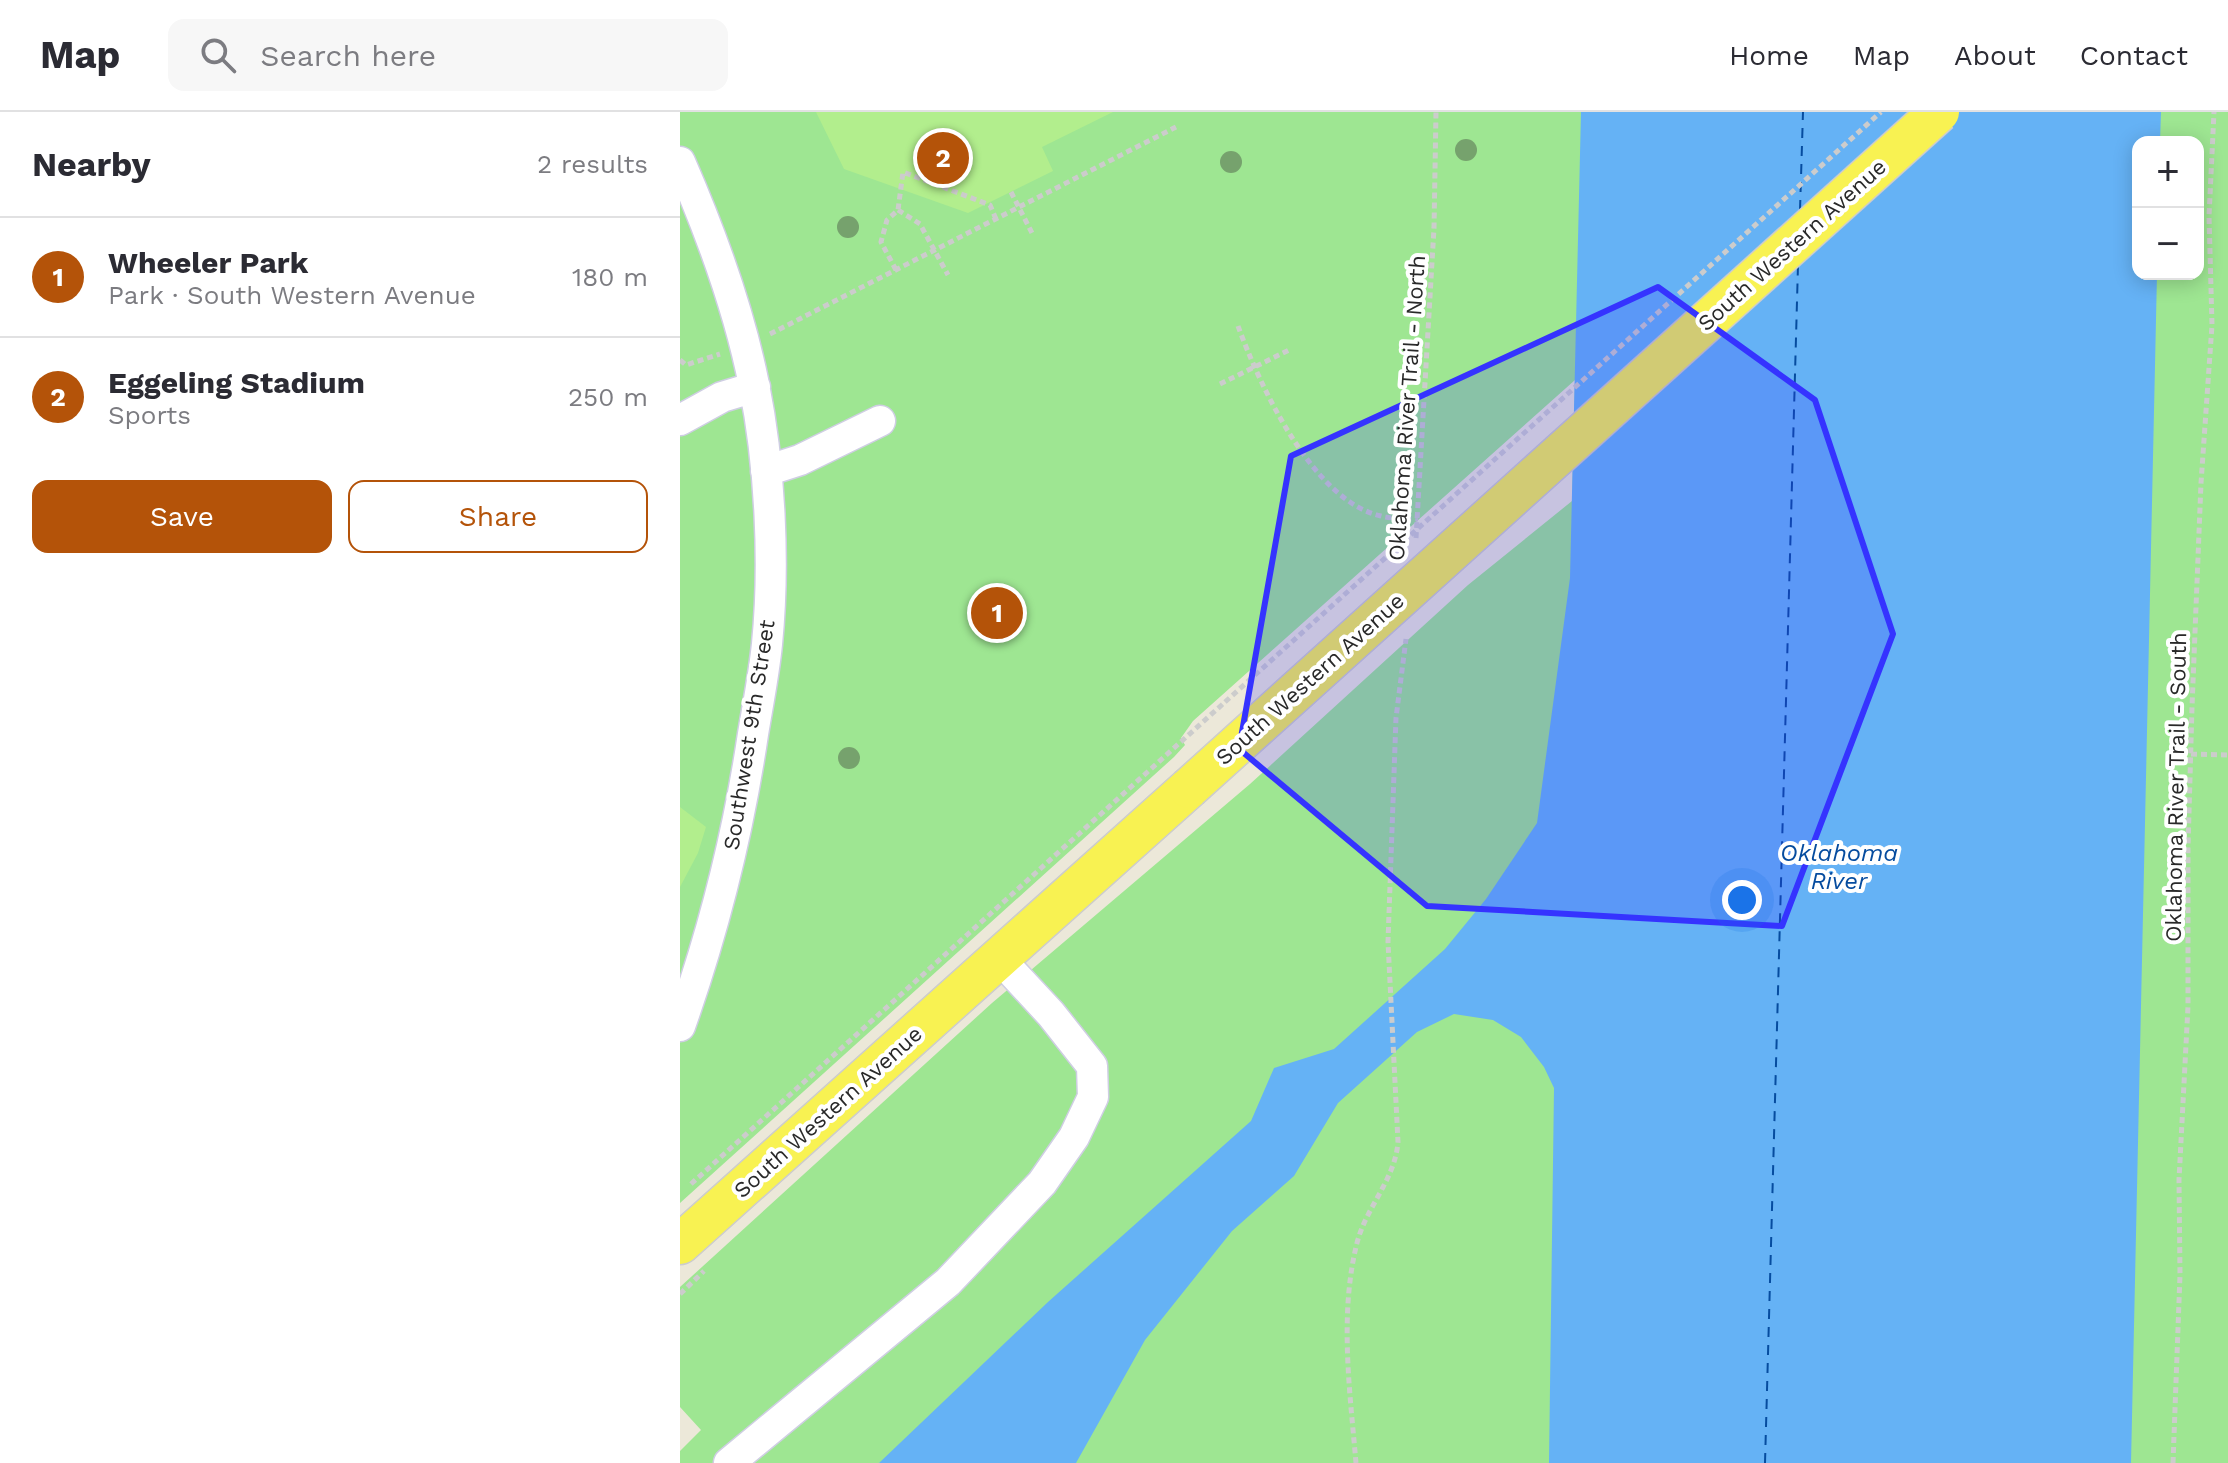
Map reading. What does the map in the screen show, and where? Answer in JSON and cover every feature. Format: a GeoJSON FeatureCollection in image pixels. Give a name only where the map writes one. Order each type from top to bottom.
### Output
{"type":"FeatureCollection","features":[{"type":"Feature","properties":{"kind":"main road","name":"South Western Avenue"},"geometry":{"type":"LineString","coordinates":[[680,1244],[1939,112]]}},
{"type":"Feature","properties":{"kind":"lane","name":"Southwest 9th Street"},"geometry":{"type":"LineString","coordinates":[[680,162],[722,274],[755,387],[766,471],[770,584],[767,644],[747,778],[708,948],[680,1026]]}},
{"type":"Feature","properties":{"kind":"lane"},"geometry":{"type":"LineString","coordinates":[[680,420],[722,397],[755,387]]}},
{"type":"Feature","properties":{"kind":"lane"},"geometry":{"type":"LineString","coordinates":[[766,471],[800,460],[880,421]]}},
{"type":"Feature","properties":{"kind":"lane"},"geometry":{"type":"LineString","coordinates":[[729,1463],[948,1282],[1042,1183],[1074,1137],[1093,1097],[1092,1066],[1051,1014],[999,958]]}},
{"type":"Feature","properties":{"kind":"path","name":"Oklahoma River Trail - North"},"geometry":{"type":"LineString","coordinates":[[1415,549],[1432,259],[1436,112]]}},
{"type":"Feature","properties":{"kind":"path"},"geometry":{"type":"LineString","coordinates":[[680,1194],[1881,112]]}},
{"type":"Feature","properties":{"kind":"path","name":"Oklahoma River Trail - South"},"geometry":{"type":"LineString","coordinates":[[2173,1463],[2180,1275],[2179,1180],[2188,1006],[2191,754],[2201,483],[2211,358],[2209,216],[2214,112]]}},
{"type":"Feature","properties":{"kind":"path"},"geometry":{"type":"LineString","coordinates":[[680,360],[686,365],[745,347],[1176,127]]}},
{"type":"Feature","properties":{"kind":"path"},"geometry":{"type":"LineString","coordinates":[[896,270],[881,242],[887,220],[898,210],[903,172],[990,205],[996,219]]}},
{"type":"Feature","properties":{"kind":"path"},"geometry":{"type":"LineString","coordinates":[[1011,192],[1032,233]]}},
{"type":"Feature","properties":{"kind":"path"},"geometry":{"type":"LineString","coordinates":[[898,210],[920,224],[948,275]]}},
{"type":"Feature","properties":{"kind":"path"},"geometry":{"type":"LineString","coordinates":[[1238,326],[1296,444],[1322,478],[1337,492],[1368,511],[1380,516],[1418,519]]}},
{"type":"Feature","properties":{"kind":"path"},"geometry":{"type":"LineString","coordinates":[[1220,384],[1291,349]]}},
{"type":"Feature","properties":{"kind":"path"},"geometry":{"type":"LineString","coordinates":[[1356,1463],[1348,1327],[1352,1263],[1358,1238],[1397,1156],[1388,942],[1396,718],[1406,637]]}},
{"type":"Feature","properties":{"kind":"path"},"geometry":{"type":"LineString","coordinates":[[2191,754],[2228,755]]}},
{"type":"Feature","properties":{"kind":"highlighted area"},"geometry":{"type":"Polygon","coordinates":[[[1658,287],[1815,400],[1893,634],[1782,926],[1427,906],[1239,749],[1291,456],[1658,287]]]}},
{"type":"Feature","properties":{"kind":"green space"},"geometry":{"type":"Polygon","coordinates":[[[680,112],[2228,112],[2228,1463],[680,1463],[680,1451],[701,1430],[680,1407],[680,1287],[992,1003],[1250,784],[1468,585],[1572,501],[1575,380],[1193,721],[1181,738],[1185,745],[680,1203],[680,112]]]}},
{"type":"Feature","properties":{"kind":"green space"},"geometry":{"type":"Polygon","coordinates":[[[816,112],[1113,112],[1042,147],[1053,171],[968,213],[844,169],[816,112]]]}},
{"type":"Feature","properties":{"kind":"green space"},"geometry":{"type":"Polygon","coordinates":[[[680,807],[706,827],[698,853],[680,887],[680,807]]]}},
{"type":"Feature","properties":{"kind":"water","name":"Oklahoma River"},"geometry":{"type":"Polygon","coordinates":[[[1581,112],[2161,112],[2160,136],[2132,136],[2132,280],[2157,280],[2131,1463],[1549,1463],[1554,1088],[1544,1067],[1521,1037],[1493,1020],[1454,1014],[1417,1032],[1338,1103],[1294,1176],[1232,1231],[1145,1340],[1076,1463],[879,1463],[1048,1302],[1251,1121],[1274,1068],[1334,1049],[1445,949],[1486,899],[1537,823],[1570,578],[1581,112]]]}},
{"type":"Feature","properties":{"kind":"ferry route"},"geometry":{"type":"LineString","coordinates":[[1800,210],[1803,112]]}},
{"type":"Feature","properties":{"kind":"ferry route"},"geometry":{"type":"LineString","coordinates":[[1765,1463],[1798,265]]}},
{"type":"Feature","properties":{"kind":"place","name":"Eggeling Stadium"},"geometry":{"type":"Point","coordinates":[943,158]}},
{"type":"Feature","properties":{"kind":"place","name":"Wheeler Park"},"geometry":{"type":"Point","coordinates":[997,613]}}]}
